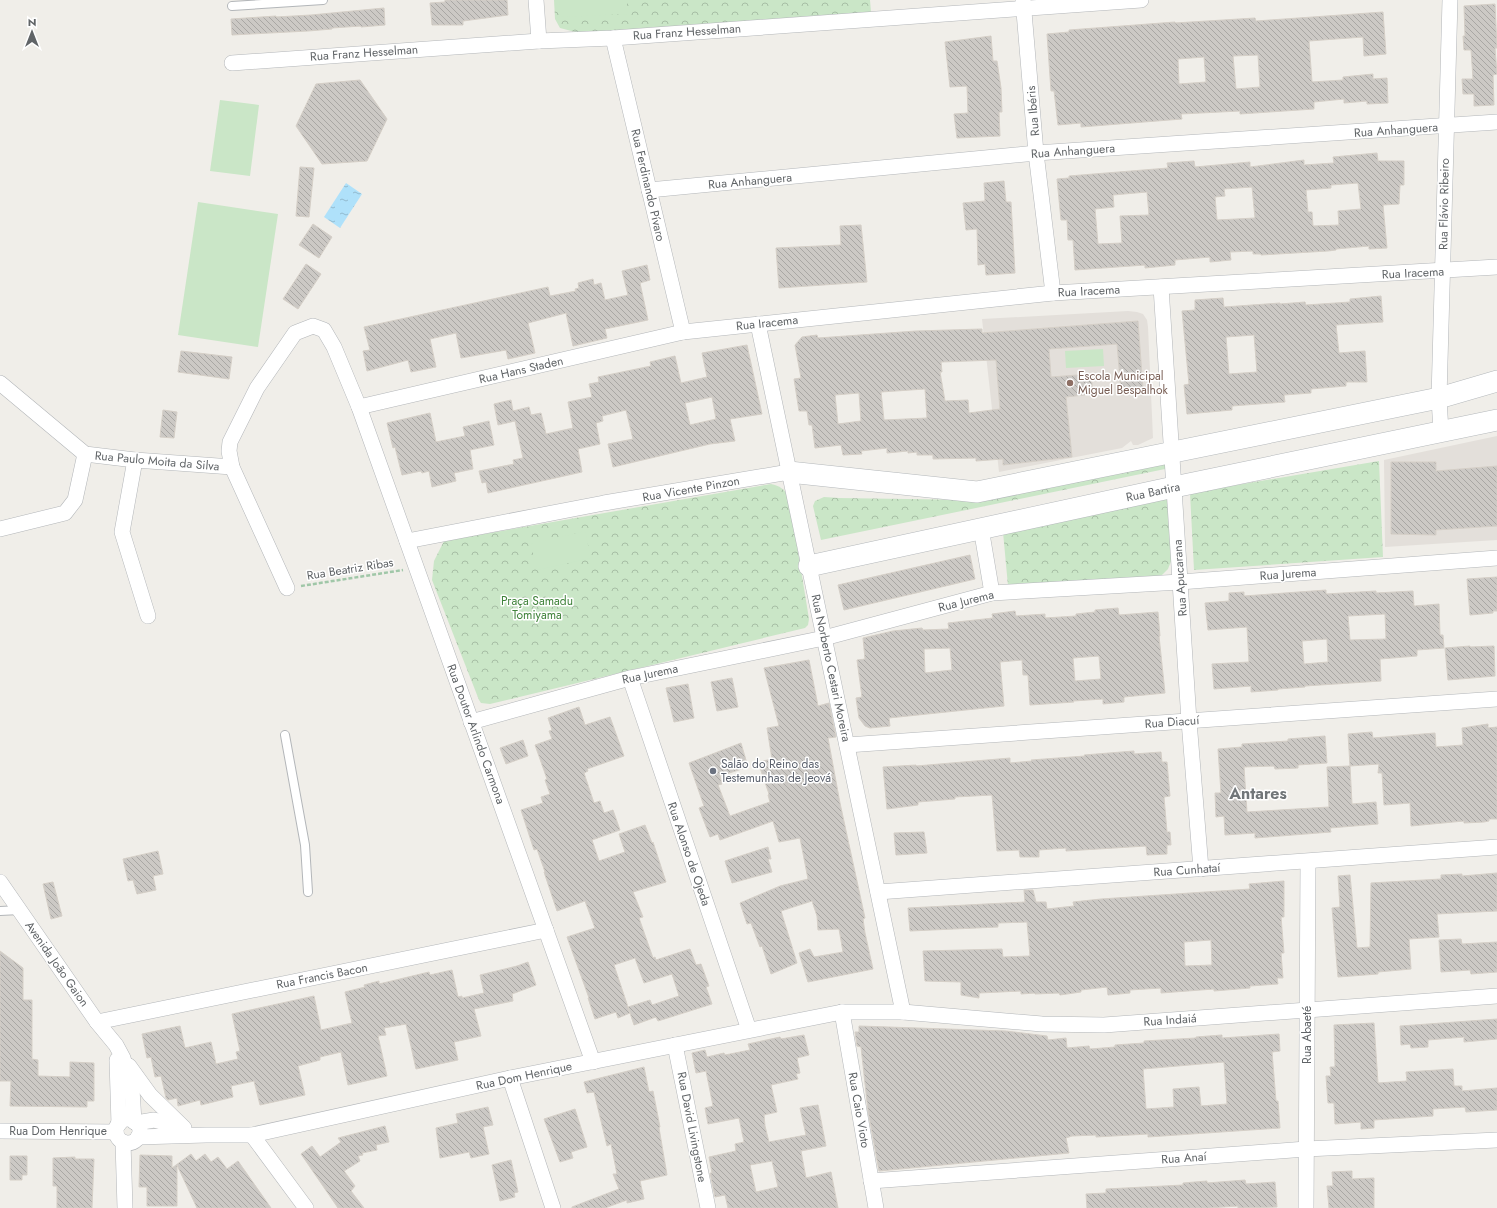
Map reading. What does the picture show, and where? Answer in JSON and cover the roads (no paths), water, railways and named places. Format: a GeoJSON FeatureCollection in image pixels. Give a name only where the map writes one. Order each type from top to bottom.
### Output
{"type":"FeatureCollection","features":[{"type":"Feature","properties":{"kind":"street"},"geometry":{"type":"LineString","coordinates":[[536,0],[539,41]]}},
{"type":"Feature","properties":{"kind":"street","name":"Rua Franz Hesselman"},"geometry":{"type":"LineString","coordinates":[[232,63],[539,41],[612,38],[1023,4],[1141,0]]}},
{"type":"Feature","properties":{"kind":"street","name":"Rua Flávio Ribeiro"},"geometry":{"type":"LineString","coordinates":[[1441,432],[1439,398],[1450,0]]}},
{"type":"Feature","properties":{"kind":"street","name":"Rua Ibéris"},"geometry":{"type":"LineString","coordinates":[[1023,4],[1036,153],[1052,293]]}},
{"type":"Feature","properties":{"kind":"street","name":"Rua Ferdinando Pívaro"},"geometry":{"type":"LineString","coordinates":[[612,38],[683,332]]}},
{"type":"Feature","properties":{"kind":"street","name":"Rua Anhanguera"},"geometry":{"type":"LineString","coordinates":[[649,190],[1036,153],[1497,122]]}},
{"type":"Feature","properties":{"kind":"street","name":"Rua Iracema"},"geometry":{"type":"LineString","coordinates":[[683,332],[1052,293],[1497,267]]}},
{"type":"Feature","properties":{"kind":"street","name":"Rua Apucarana"},"geometry":{"type":"LineString","coordinates":[[1161,287],[1189,721],[1201,869]]}},
{"type":"Feature","properties":{"kind":"street","name":"Rua Norberto Cestari Moreira"},"geometry":{"type":"LineString","coordinates":[[758,324],[903,1012]]}},
{"type":"Feature","properties":{"kind":"street","name":"Rua Doutor Arlindo Carmona"},"geometry":{"type":"LineString","coordinates":[[232,467],[229,451],[230,442],[257,388],[295,333],[313,326],[324,330],[334,347],[359,407],[593,1062]]}},
{"type":"Feature","properties":{"kind":"street","name":"Rua Hans Staden"},"geometry":{"type":"LineString","coordinates":[[359,407],[683,332]]}},
{"type":"Feature","properties":{"kind":"street"},"geometry":{"type":"LineString","coordinates":[[1172,452],[1439,398],[1497,381]]}},
{"type":"Feature","properties":{"kind":"street","name":"Rua Paulo Moita da Silva"},"geometry":{"type":"LineString","coordinates":[[0,383],[85,454],[135,460],[232,467],[286,588]]}},
{"type":"Feature","properties":{"kind":"street","name":"Rua Bartira"},"geometry":{"type":"LineString","coordinates":[[809,566],[1174,487],[1497,420]]}},
{"type":"Feature","properties":{"kind":"street","name":"Rua Vicente Pinzon"},"geometry":{"type":"LineString","coordinates":[[407,541],[604,504],[789,472],[977,492],[1172,452]]}},
{"type":"Feature","properties":{"kind":"street"},"geometry":{"type":"LineString","coordinates":[[0,529],[65,513],[74,500],[85,454]]}},
{"type":"Feature","properties":{"kind":"street"},"geometry":{"type":"LineString","coordinates":[[135,460],[122,532],[148,616]]}},
{"type":"Feature","properties":{"kind":"street"},"geometry":{"type":"LineString","coordinates":[[982,528],[992,593]]}},
{"type":"Feature","properties":{"kind":"street","name":"Rua Jurema"},"geometry":{"type":"LineString","coordinates":[[471,722],[630,678],[824,638],[992,593],[1180,582],[1497,558]]}},
{"type":"Feature","properties":{"kind":"street","name":"Rua Alonso de Ojeda"},"geometry":{"type":"LineString","coordinates":[[630,678],[749,1030]]}},
{"type":"Feature","properties":{"kind":"street","name":"Rua Diacuí"},"geometry":{"type":"LineString","coordinates":[[847,745],[1497,699]]}},
{"type":"Feature","properties":{"kind":"street","name":"Rua Cunhataí"},"geometry":{"type":"LineString","coordinates":[[878,892],[1308,862],[1497,847]]}},
{"type":"Feature","properties":{"kind":"street","name":"Rua Abaeté"},"geometry":{"type":"LineString","coordinates":[[1306,1208],[1308,862]]}},
{"type":"Feature","properties":{"kind":"street","name":"Avenida João Gaion"},"geometry":{"type":"LineString","coordinates":[[0,882],[119,1052],[132,1089],[136,1127]]}},
{"type":"Feature","properties":{"kind":"street","name":"Rua Francis Bacon"},"geometry":{"type":"LineString","coordinates":[[97,1022],[546,930]]}},
{"type":"Feature","properties":{"kind":"street","name":"Rua Indaiá"},"geometry":{"type":"LineString","coordinates":[[842,1012],[903,1012],[1042,1024],[1104,1025],[1497,996]]}},
{"type":"Feature","properties":{"kind":"street","name":"Rua Dom Henrique"},"geometry":{"type":"LineString","coordinates":[[136,1127],[206,1134],[252,1135],[510,1078],[842,1012]]}},
{"type":"Feature","properties":{"kind":"street","name":"Rua Caio Vioto"},"geometry":{"type":"LineString","coordinates":[[842,1012],[876,1208]]}},
{"type":"Feature","properties":{"kind":"street","name":"Rua David Livingstone"},"geometry":{"type":"LineString","coordinates":[[675,1045],[708,1208]]}},
{"type":"Feature","properties":{"kind":"street"},"geometry":{"type":"LineString","coordinates":[[119,1052],[150,1095],[184,1128]]}},
{"type":"Feature","properties":{"kind":"street"},"geometry":{"type":"LineString","coordinates":[[119,1052],[119,1133],[125,1208]]}},
{"type":"Feature","properties":{"kind":"street"},"geometry":{"type":"LineString","coordinates":[[510,1078],[553,1208]]}},
{"type":"Feature","properties":{"kind":"street"},"geometry":{"type":"LineString","coordinates":[[126,1120],[136,1127],[132,1143],[119,1133],[126,1120]]}},
{"type":"Feature","properties":{"kind":"street","name":"Rua Dom Henrique"},"geometry":{"type":"LineString","coordinates":[[136,1127],[154,1120],[206,1134]]}},
{"type":"Feature","properties":{"kind":"street","name":"Rua Dom Henrique"},"geometry":{"type":"LineString","coordinates":[[0,1131],[119,1133]]}},
{"type":"Feature","properties":{"kind":"street"},"geometry":{"type":"LineString","coordinates":[[252,1135],[306,1208]]}},
{"type":"Feature","properties":{"kind":"street","name":"Rua Anaí"},"geometry":{"type":"LineString","coordinates":[[871,1181],[1306,1149],[1497,1140]]}},
{"type":"Feature","properties":{"kind":"lane"},"geometry":{"type":"LineString","coordinates":[[232,6],[323,0]]}},
{"type":"Feature","properties":{"kind":"lane"},"geometry":{"type":"LineString","coordinates":[[285,736],[305,845],[308,892]]}},
{"type":"Feature","properties":{"kind":"lane"},"geometry":{"type":"LineString","coordinates":[[0,911],[20,910]]}},
{"type":"Feature","properties":{"kind":"water"},"geometry":{"type":"Polygon","coordinates":[[[346,183],[362,194],[340,228],[324,217],[346,183]]]}},
{"type":"Feature","properties":{"kind":"place","name":"Escola Municipal Miguel Bespalhok"},"geometry":{"type":"Point","coordinates":[1070,383]}},
{"type":"Feature","properties":{"kind":"place","name":"Salão do Reino das Testemunhas de Jeová"},"geometry":{"type":"Point","coordinates":[713,771]}},
{"type":"Feature","properties":{"kind":"district","name":"Antares"},"geometry":{"type":"Point","coordinates":[1258,793]}},
{"type":"Feature","properties":{"kind":"park label","name":"Praça Samadu Tomiyama"},"geometry":{"type":"Point","coordinates":[537,608]}}]}
